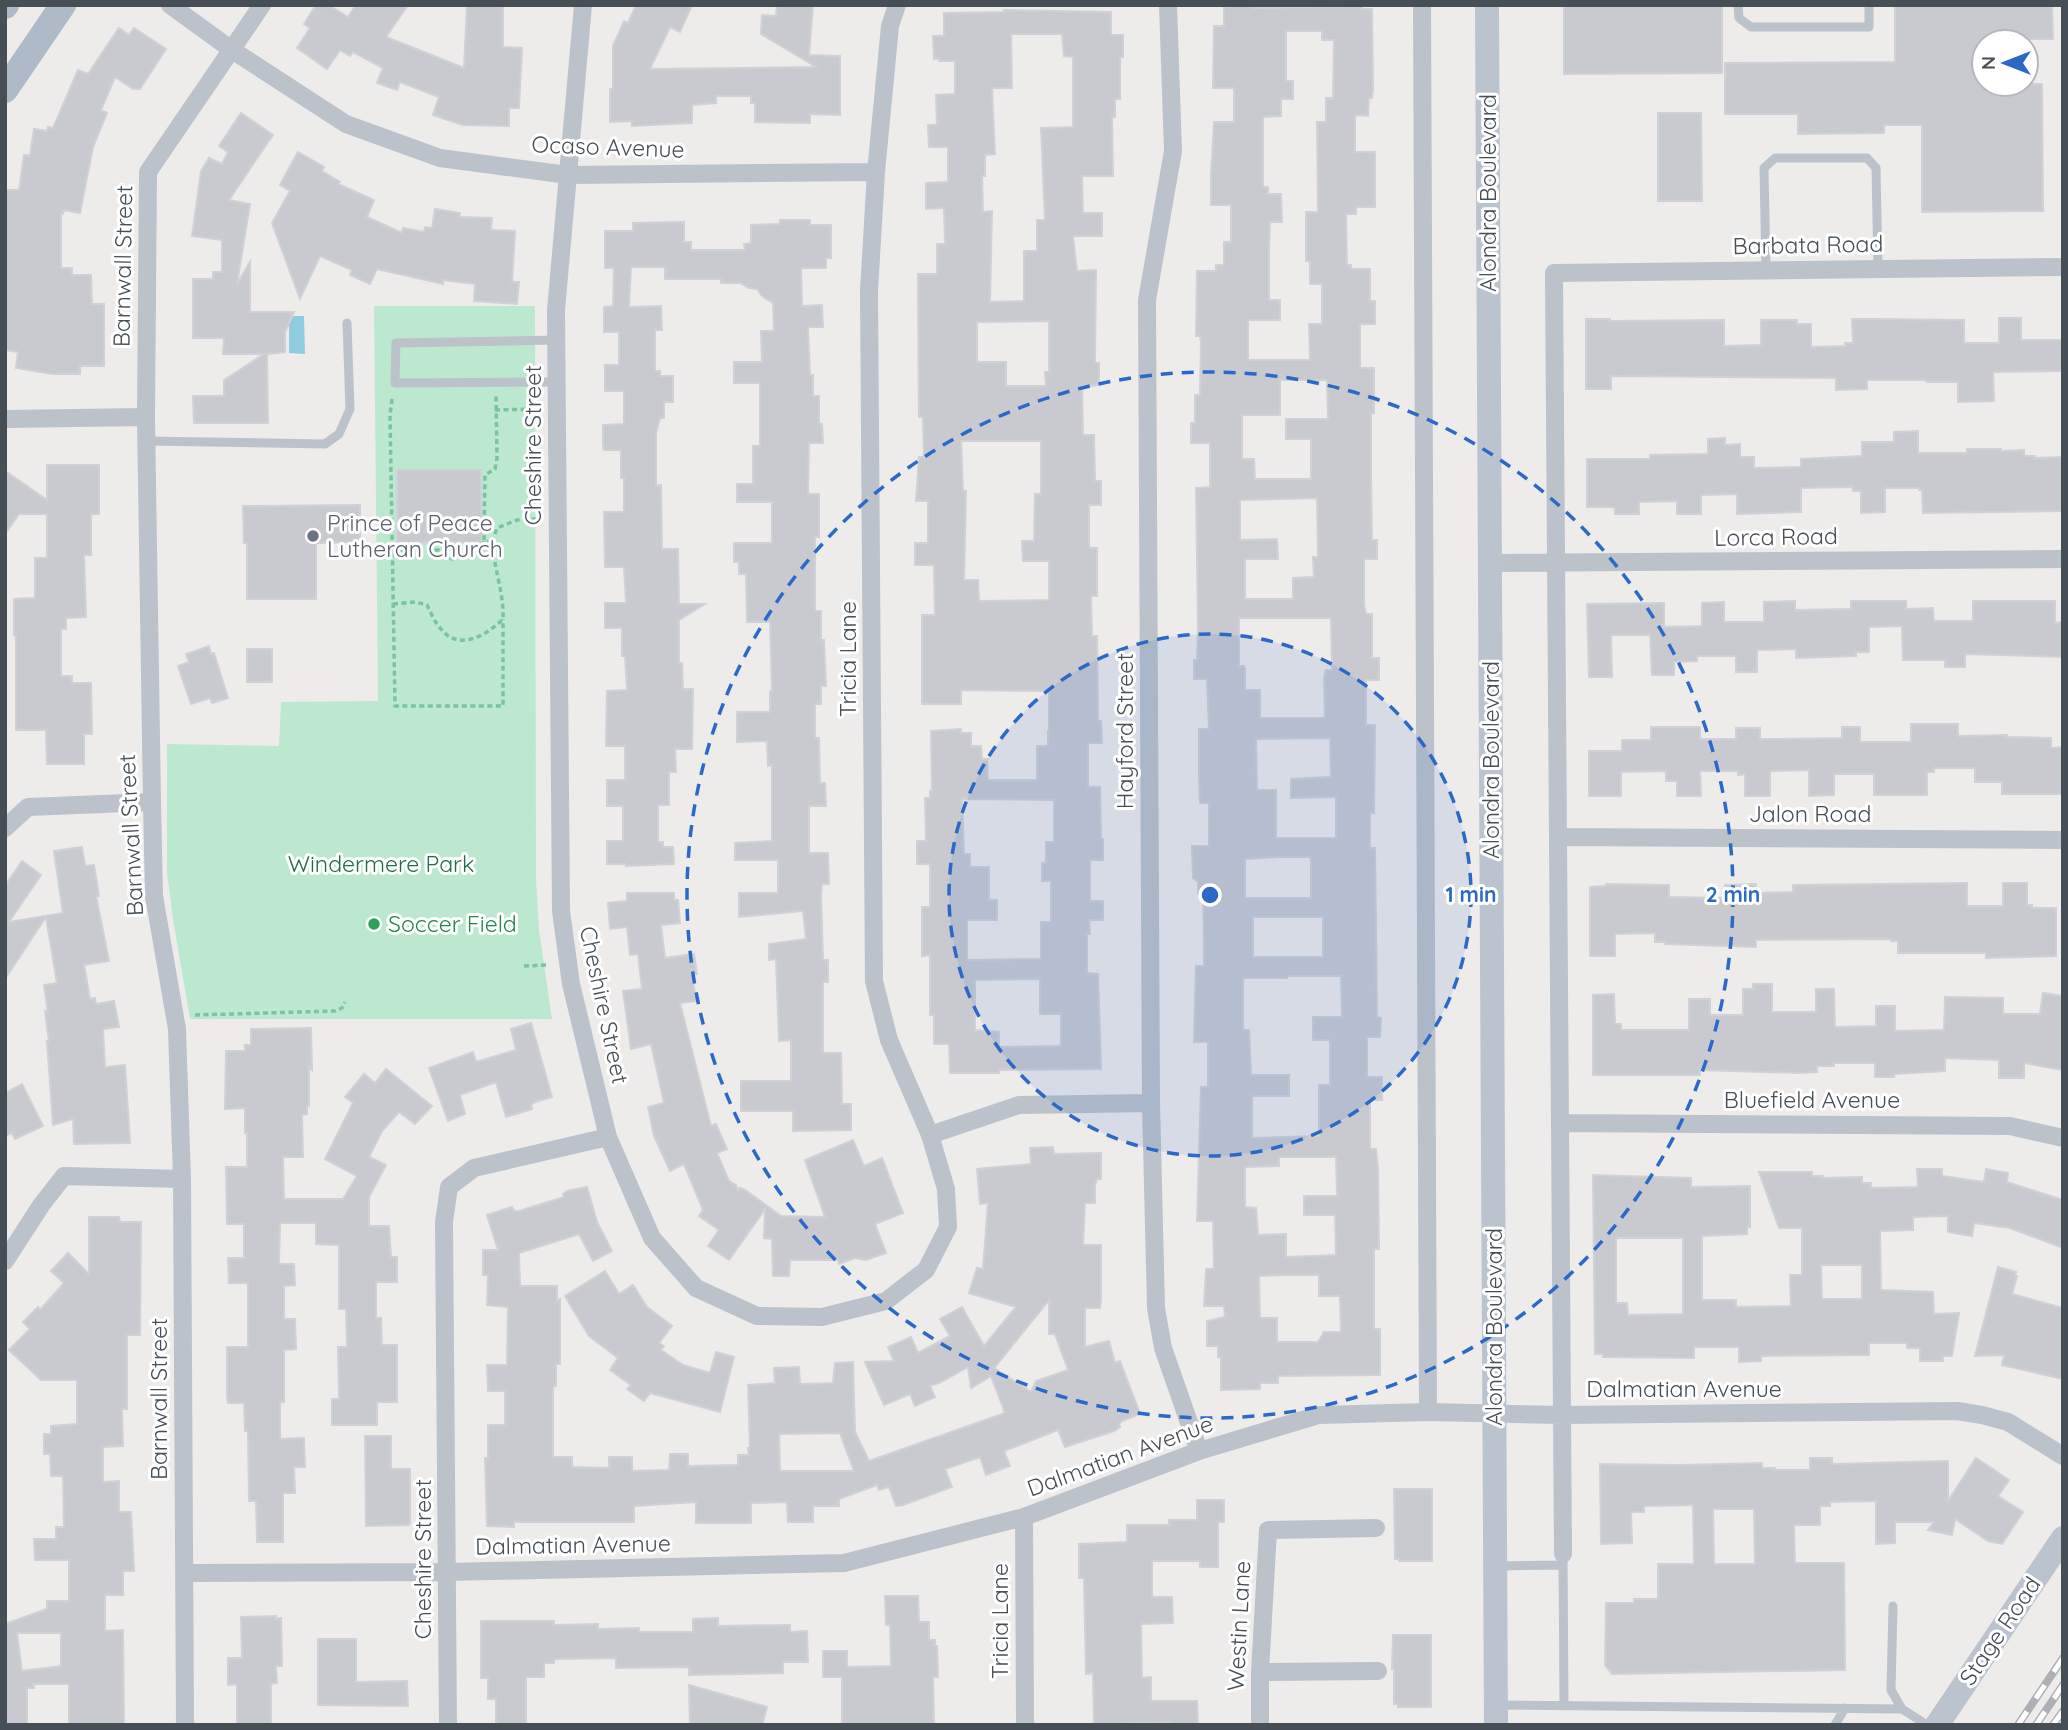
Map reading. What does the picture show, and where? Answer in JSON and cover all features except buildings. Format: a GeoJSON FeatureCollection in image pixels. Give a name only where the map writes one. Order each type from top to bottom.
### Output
{"type":"FeatureCollection","features":[{"type":"Feature","properties":{"kind":"main road"},"geometry":{"type":"LineString","coordinates":[[5,90],[63,5]]}},
{"type":"Feature","properties":{"kind":"main road","name":"Alondra Boulevard"},"geometry":{"type":"LineString","coordinates":[[1487,5],[1496,1715]]}},
{"type":"Feature","properties":{"kind":"main road","name":"Stage Road"},"geometry":{"type":"LineString","coordinates":[[1937,1725],[2063,1538]]}},
{"type":"Feature","properties":{"kind":"street","name":"Ocaso Avenue"},"geometry":{"type":"LineString","coordinates":[[170,5],[232,50],[346,124],[440,158],[568,175],[876,172]]}},
{"type":"Feature","properties":{"kind":"street","name":"Barnwall Street"},"geometry":{"type":"LineString","coordinates":[[185,1725],[182,1179],[175,1016],[154,896],[146,441],[148,172],[262,5]]}},
{"type":"Feature","properties":{"kind":"street","name":"Cheshire Street"},"geometry":{"type":"LineString","coordinates":[[448,1725],[444,1222],[449,1187],[474,1168],[608,1138],[568,964],[561,911],[556,310],[583,5]]}},
{"type":"Feature","properties":{"kind":"street"},"geometry":{"type":"LineString","coordinates":[[876,172],[890,26],[897,5]]}},
{"type":"Feature","properties":{"kind":"street","name":"Hayford Street"},"geometry":{"type":"LineString","coordinates":[[1168,5],[1173,151],[1147,300],[1151,1103],[1156,1308],[1163,1348],[1199,1451]]}},
{"type":"Feature","properties":{"kind":"street"},"geometry":{"type":"LineString","coordinates":[[1422,5],[1428,1412]]}},
{"type":"Feature","properties":{"kind":"street","name":"Tricia Lane"},"geometry":{"type":"LineString","coordinates":[[876,172],[869,291],[874,981],[889,1041],[930,1135]]}},
{"type":"Feature","properties":{"kind":"street","name":"Barbata Road"},"geometry":{"type":"LineString","coordinates":[[1556,564],[1554,273],[2063,267]]}},
{"type":"Feature","properties":{"kind":"street"},"geometry":{"type":"LineString","coordinates":[[5,419],[146,417]]}},
{"type":"Feature","properties":{"kind":"street","name":"Lorca Road"},"geometry":{"type":"LineString","coordinates":[[1490,563],[2063,559]]}},
{"type":"Feature","properties":{"kind":"street"},"geometry":{"type":"LineString","coordinates":[[1556,564],[1563,1560]]}},
{"type":"Feature","properties":{"kind":"street"},"geometry":{"type":"LineString","coordinates":[[5,828],[28,807],[152,802]]}},
{"type":"Feature","properties":{"kind":"street","name":"Jalon Road"},"geometry":{"type":"LineString","coordinates":[[1558,837],[2063,840]]}},
{"type":"Feature","properties":{"kind":"street"},"geometry":{"type":"LineString","coordinates":[[608,1138],[652,1238],[696,1288],[757,1316],[822,1317],[886,1301],[926,1270],[948,1227],[946,1189],[930,1135],[1019,1105],[1151,1103]]}},
{"type":"Feature","properties":{"kind":"street","name":"Bluefield Avenue"},"geometry":{"type":"LineString","coordinates":[[1560,1123],[2010,1126],[2063,1138]]}},
{"type":"Feature","properties":{"kind":"street"},"geometry":{"type":"LineString","coordinates":[[5,1261],[42,1204],[64,1176],[182,1179]]}},
{"type":"Feature","properties":{"kind":"street","name":"Dalmatian Avenue"},"geometry":{"type":"LineString","coordinates":[[185,1573],[448,1572],[844,1563],[1024,1517],[1199,1451],[1319,1415],[1428,1412],[1562,1415],[1957,1411],[2008,1422],[2063,1456]]}},
{"type":"Feature","properties":{"kind":"street","name":"Tricia Lane"},"geometry":{"type":"LineString","coordinates":[[1024,1517],[1026,1725]]}},
{"type":"Feature","properties":{"kind":"street","name":"Westin Lane"},"geometry":{"type":"LineString","coordinates":[[1260,1725],[1260,1672],[1268,1530],[1376,1528]]}},
{"type":"Feature","properties":{"kind":"street"},"geometry":{"type":"LineString","coordinates":[[1260,1672],[1378,1671]]}},
{"type":"Feature","properties":{"kind":"lane"},"geometry":{"type":"LineString","coordinates":[[1738,5],[1739,18],[1751,27],[1869,27],[1869,5]]}},
{"type":"Feature","properties":{"kind":"lane"},"geometry":{"type":"LineString","coordinates":[[1766,271],[1764,167],[1775,158],[1867,158],[1875,168],[1878,269]]}},
{"type":"Feature","properties":{"kind":"lane"},"geometry":{"type":"LineString","coordinates":[[146,441],[325,444],[339,434],[350,409],[347,323]]}},
{"type":"Feature","properties":{"kind":"lane"},"geometry":{"type":"LineString","coordinates":[[557,340],[396,343],[395,383],[557,382]]}},
{"type":"Feature","properties":{"kind":"lane"},"geometry":{"type":"LineString","coordinates":[[1495,1566],[1563,1560],[1564,1706]]}},
{"type":"Feature","properties":{"kind":"lane"},"geometry":{"type":"LineString","coordinates":[[1893,1606],[1891,1690],[1902,1709],[1927,1725]]}},
{"type":"Feature","properties":{"kind":"lane"},"geometry":{"type":"LineString","coordinates":[[1496,1715],[1564,1706],[1902,1709]]}},
{"type":"Feature","properties":{"kind":"lane"},"geometry":{"type":"LineString","coordinates":[[1835,1725],[1845,1708]]}},
{"type":"Feature","properties":{"kind":"path"},"geometry":{"type":"LineString","coordinates":[[395,383],[390,415],[395,706],[503,706],[504,604],[494,564],[492,542],[496,528],[517,520],[558,518]]}},
{"type":"Feature","properties":{"kind":"path"},"geometry":{"type":"LineString","coordinates":[[392,550],[438,550],[452,559],[474,545],[485,544],[485,475],[495,469],[497,458],[496,383]]}},
{"type":"Feature","properties":{"kind":"path"},"geometry":{"type":"LineString","coordinates":[[495,411],[557,407]]}},
{"type":"Feature","properties":{"kind":"path"},"geometry":{"type":"LineString","coordinates":[[484,541],[492,542]]}},
{"type":"Feature","properties":{"kind":"path"},"geometry":{"type":"LineString","coordinates":[[393,604],[416,602],[427,605],[442,631],[453,639],[467,640],[482,636],[503,619]]}},
{"type":"Feature","properties":{"kind":"path"},"geometry":{"type":"LineString","coordinates":[[524,967],[568,964]]}},
{"type":"Feature","properties":{"kind":"path"},"geometry":{"type":"LineString","coordinates":[[175,1016],[335,1011],[342,1009],[345,1002]]}},
{"type":"Feature","properties":{"kind":"green space","name":"Windermere Park"},"geometry":{"type":"Polygon","coordinates":[[[374,306],[535,306],[536,880],[539,930],[552,1019],[190,1019],[167,873],[167,744],[279,746],[281,702],[378,701],[374,306]]]}},
{"type":"Feature","properties":{"kind":"water"},"geometry":{"type":"Polygon","coordinates":[[[285,316],[304,316],[305,354],[289,353],[289,326],[285,323],[285,316]]]}},
{"type":"Feature","properties":{"kind":"railway"},"geometry":{"type":"LineString","coordinates":[[2018,1725],[2063,1658]]}},
{"type":"Feature","properties":{"kind":"railway"},"geometry":{"type":"LineString","coordinates":[[2036,1725],[2063,1685]]}},
{"type":"Feature","properties":{"kind":"railway"},"geometry":{"type":"LineString","coordinates":[[2053,1725],[2063,1711]]}},
{"type":"Feature","properties":{"kind":"place","name":"Prince of Peace Lutheran Church"},"geometry":{"type":"Point","coordinates":[313,536]}},
{"type":"Feature","properties":{"kind":"place","name":"Soccer Field"},"geometry":{"type":"Point","coordinates":[374,924]}}]}
